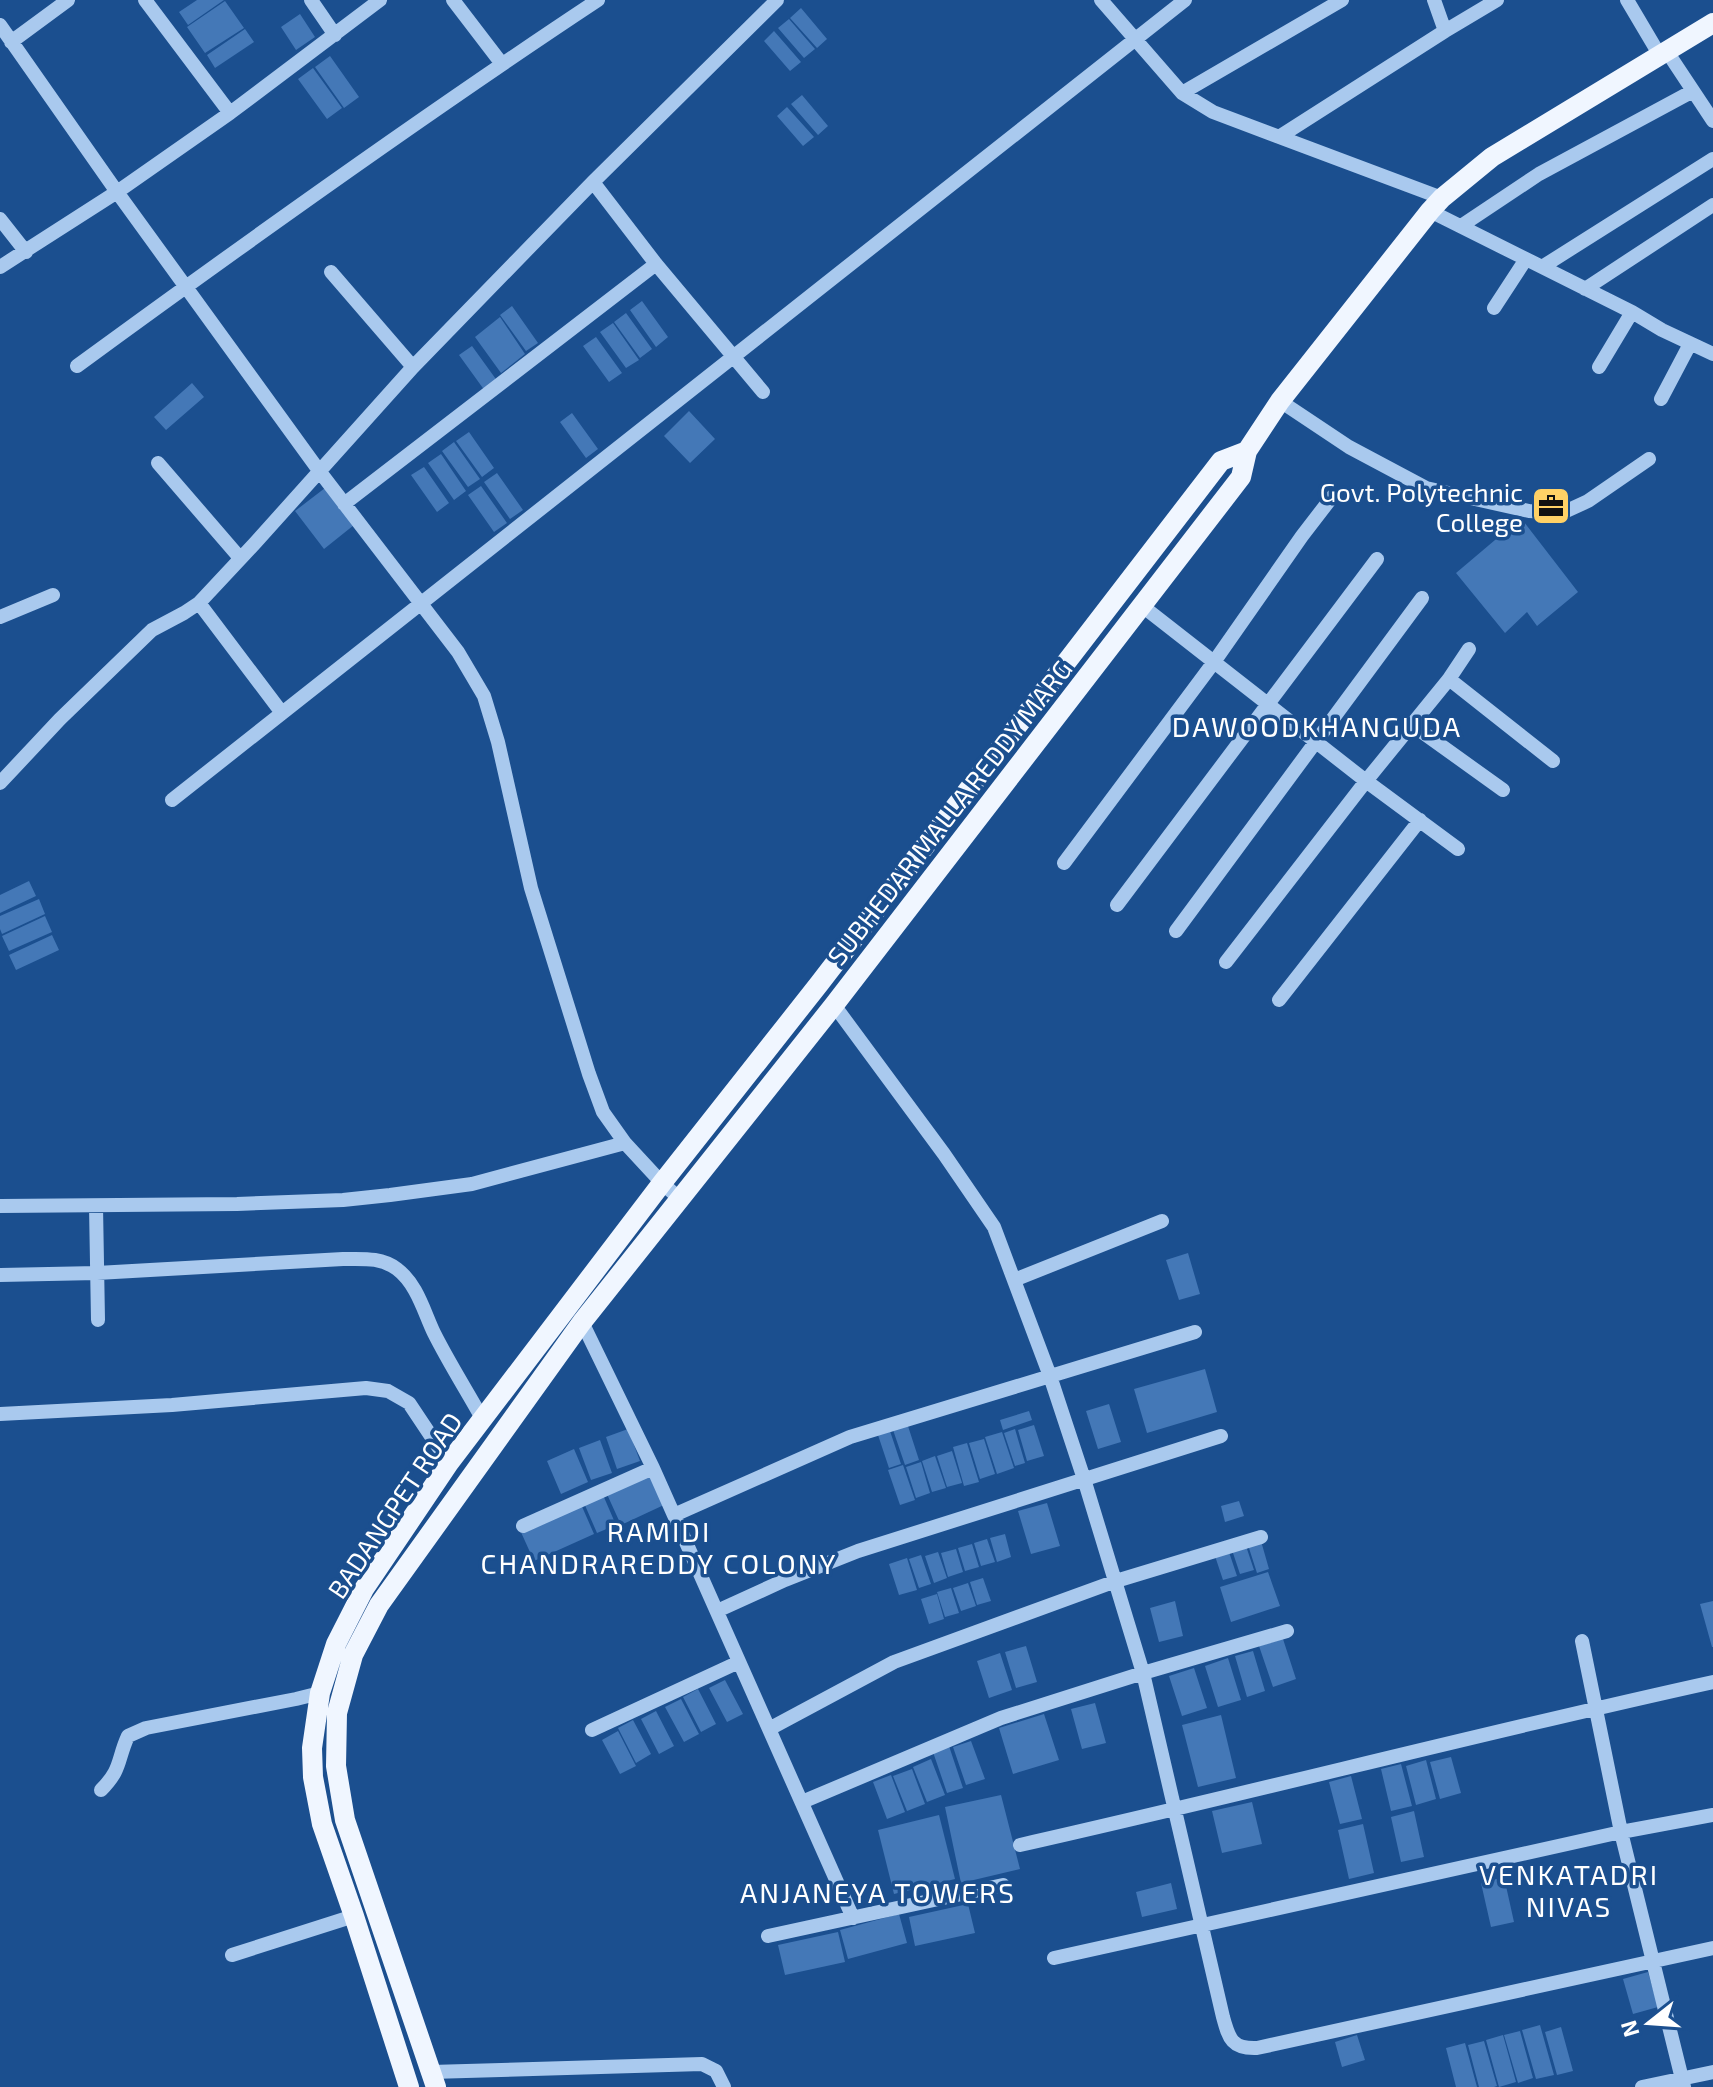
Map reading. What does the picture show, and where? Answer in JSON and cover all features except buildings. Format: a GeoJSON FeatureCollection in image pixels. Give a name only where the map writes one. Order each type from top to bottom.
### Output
{"type":"FeatureCollection","features":[{"type":"Feature","properties":{"kind":"main road","name":"SUBHEDAR MALLA REDDY MARG"},"geometry":{"type":"LineString","coordinates":[[680,1199],[834,1005],[1241,477],[1247,451],[1280,401],[1436,204],[1492,157],[1713,23]]}},
{"type":"Feature","properties":{"kind":"main road","name":"SUBHEDAR MALLA REDDY MARG"},"geometry":{"type":"LineString","coordinates":[[662,1183],[1221,461],[1247,451]]}},
{"type":"Feature","properties":{"kind":"main road","name":"BADANGPET ROAD"},"geometry":{"type":"LineString","coordinates":[[409,2087],[322,1824],[313,1777],[312,1748],[320,1693],[336,1644],[364,1589],[449,1463],[662,1183]]}},
{"type":"Feature","properties":{"kind":"main road","name":"BADANGPET ROAD"},"geometry":{"type":"LineString","coordinates":[[433,2080],[345,1820],[336,1766],[337,1713],[353,1655],[379,1605],[582,1322],[680,1199]]}},
{"type":"Feature","properties":{"kind":"street"},"geometry":{"type":"LineString","coordinates":[[11,42],[68,0]]}},
{"type":"Feature","properties":{"kind":"street"},"geometry":{"type":"LineString","coordinates":[[145,0],[230,113]]}},
{"type":"Feature","properties":{"kind":"street"},"geometry":{"type":"LineString","coordinates":[[311,0],[335,35]]}},
{"type":"Feature","properties":{"kind":"street"},"geometry":{"type":"LineString","coordinates":[[0,267],[117,192],[230,113],[380,0]]}},
{"type":"Feature","properties":{"kind":"street"},"geometry":{"type":"LineString","coordinates":[[453,0],[502,64]]}},
{"type":"Feature","properties":{"kind":"street"},"geometry":{"type":"LineString","coordinates":[[77,366],[502,64],[598,0]]}},
{"type":"Feature","properties":{"kind":"street"},"geometry":{"type":"LineString","coordinates":[[0,783],[60,719],[152,630],[199,603],[413,367],[593,182],[777,0]]}},
{"type":"Feature","properties":{"kind":"street"},"geometry":{"type":"LineString","coordinates":[[1101,0],[1182,93],[1213,112],[1436,204],[1461,226],[1713,354]]}},
{"type":"Feature","properties":{"kind":"street"},"geometry":{"type":"LineString","coordinates":[[172,800],[1185,0]]}},
{"type":"Feature","properties":{"kind":"street"},"geometry":{"type":"LineString","coordinates":[[1182,93],[1342,0]]}},
{"type":"Feature","properties":{"kind":"street"},"geometry":{"type":"LineString","coordinates":[[1434,0],[1445,31]]}},
{"type":"Feature","properties":{"kind":"street"},"geometry":{"type":"LineString","coordinates":[[1279,137],[1497,0]]}},
{"type":"Feature","properties":{"kind":"street"},"geometry":{"type":"LineString","coordinates":[[1627,0],[1713,121]]}},
{"type":"Feature","properties":{"kind":"street"},"geometry":{"type":"LineString","coordinates":[[0,25],[320,472],[458,652],[484,696],[498,742],[531,888],[603,1112],[625,1143],[680,1199]]}},
{"type":"Feature","properties":{"kind":"street"},"geometry":{"type":"LineString","coordinates":[[1461,226],[1539,174],[1693,91]]}},
{"type":"Feature","properties":{"kind":"street"},"geometry":{"type":"LineString","coordinates":[[1542,267],[1713,159]]}},
{"type":"Feature","properties":{"kind":"street"},"geometry":{"type":"LineString","coordinates":[[593,182],[656,264],[763,392]]}},
{"type":"Feature","properties":{"kind":"street"},"geometry":{"type":"LineString","coordinates":[[1585,289],[1713,205]]}},
{"type":"Feature","properties":{"kind":"street"},"geometry":{"type":"LineString","coordinates":[[0,219],[26,252]]}},
{"type":"Feature","properties":{"kind":"street"},"geometry":{"type":"LineString","coordinates":[[1494,308],[1526,259]]}},
{"type":"Feature","properties":{"kind":"street"},"geometry":{"type":"LineString","coordinates":[[344,504],[656,264]]}},
{"type":"Feature","properties":{"kind":"street"},"geometry":{"type":"LineString","coordinates":[[331,272],[413,367]]}},
{"type":"Feature","properties":{"kind":"street"},"geometry":{"type":"LineString","coordinates":[[1599,367],[1632,312]]}},
{"type":"Feature","properties":{"kind":"street"},"geometry":{"type":"LineString","coordinates":[[1661,399],[1690,344]]}},
{"type":"Feature","properties":{"kind":"street"},"geometry":{"type":"LineString","coordinates":[[1280,401],[1349,447],[1426,488],[1529,511],[1562,513],[1588,501],[1649,459]]}},
{"type":"Feature","properties":{"kind":"street"},"geometry":{"type":"LineString","coordinates":[[158,463],[240,558]]}},
{"type":"Feature","properties":{"kind":"street"},"geometry":{"type":"LineString","coordinates":[[1064,863],[1332,497]]}},
{"type":"Feature","properties":{"kind":"street"},"geometry":{"type":"LineString","coordinates":[[1117,905],[1377,559]]}},
{"type":"Feature","properties":{"kind":"street"},"geometry":{"type":"LineString","coordinates":[[0,617],[53,595]]}},
{"type":"Feature","properties":{"kind":"street"},"geometry":{"type":"LineString","coordinates":[[1176,931],[1422,598]]}},
{"type":"Feature","properties":{"kind":"street"},"geometry":{"type":"LineString","coordinates":[[199,603],[282,713]]}},
{"type":"Feature","properties":{"kind":"street"},"geometry":{"type":"LineString","coordinates":[[1141,605],[1458,849]]}},
{"type":"Feature","properties":{"kind":"street"},"geometry":{"type":"LineString","coordinates":[[1226,962],[1449,679],[1469,649]]}},
{"type":"Feature","properties":{"kind":"street"},"geometry":{"type":"LineString","coordinates":[[1449,679],[1553,761]]}},
{"type":"Feature","properties":{"kind":"street"},"geometry":{"type":"LineString","coordinates":[[1411,724],[1503,790]]}},
{"type":"Feature","properties":{"kind":"street"},"geometry":{"type":"LineString","coordinates":[[1279,1000],[1420,820]]}},
{"type":"Feature","properties":{"kind":"street"},"geometry":{"type":"LineString","coordinates":[[834,1005],[994,1227],[1050,1376],[1116,1581],[1143,1673],[1226,2027],[1235,2044],[1257,2048],[1713,1948]]}},
{"type":"Feature","properties":{"kind":"street"},"geometry":{"type":"LineString","coordinates":[[0,1206],[343,1200],[472,1184],[625,1143]]}},
{"type":"Feature","properties":{"kind":"street"},"geometry":{"type":"LineString","coordinates":[[96,1206],[98,1320]]}},
{"type":"Feature","properties":{"kind":"street"},"geometry":{"type":"LineString","coordinates":[[1014,1280],[1162,1221]]}},
{"type":"Feature","properties":{"kind":"street"},"geometry":{"type":"LineString","coordinates":[[0,1275],[97,1273],[366,1258],[382,1261],[399,1271],[415,1291],[483,1420]]}},
{"type":"Feature","properties":{"kind":"street"},"geometry":{"type":"LineString","coordinates":[[582,1322],[653,1468],[853,1918]]}},
{"type":"Feature","properties":{"kind":"street"},"geometry":{"type":"LineString","coordinates":[[674,1515],[850,1437],[1195,1332]]}},
{"type":"Feature","properties":{"kind":"street"},"geometry":{"type":"LineString","coordinates":[[0,1414],[172,1405],[366,1388],[388,1391],[409,1403],[449,1463]]}},
{"type":"Feature","properties":{"kind":"street"},"geometry":{"type":"LineString","coordinates":[[717,1611],[858,1551],[1221,1436]]}},
{"type":"Feature","properties":{"kind":"street"},"geometry":{"type":"LineString","coordinates":[[523,1526],[653,1468]]}},
{"type":"Feature","properties":{"kind":"street"},"geometry":{"type":"LineString","coordinates":[[769,1729],[894,1662],[1116,1581],[1261,1537]]}},
{"type":"Feature","properties":{"kind":"street"},"geometry":{"type":"LineString","coordinates":[[802,1802],[1001,1718],[1287,1631]]}},
{"type":"Feature","properties":{"kind":"street"},"geometry":{"type":"LineString","coordinates":[[1582,1641],[1621,1832],[1683,2083]]}},
{"type":"Feature","properties":{"kind":"street"},"geometry":{"type":"LineString","coordinates":[[592,1730],[739,1662]]}},
{"type":"Feature","properties":{"kind":"street"},"geometry":{"type":"LineString","coordinates":[[1020,1845],[1713,1682]]}},
{"type":"Feature","properties":{"kind":"street"},"geometry":{"type":"LineString","coordinates":[[101,1790],[117,1771],[128,1736],[146,1728],[320,1693]]}},
{"type":"Feature","properties":{"kind":"street"},"geometry":{"type":"LineString","coordinates":[[1054,1958],[1621,1832],[1713,1815]]}},
{"type":"Feature","properties":{"kind":"street"},"geometry":{"type":"LineString","coordinates":[[768,1936],[1003,1885]]}},
{"type":"Feature","properties":{"kind":"street"},"geometry":{"type":"LineString","coordinates":[[232,1955],[354,1916]]}},
{"type":"Feature","properties":{"kind":"street"},"geometry":{"type":"LineString","coordinates":[[433,2080],[702,2064],[716,2071],[724,2087]]}},
{"type":"Feature","properties":{"kind":"street"},"geometry":{"type":"LineString","coordinates":[[1642,2087],[1683,2083],[1713,2072]]}},
{"type":"Feature","properties":{"kind":"place","name":"Govt. Polytechnic College"},"geometry":{"type":"Point","coordinates":[1551,506]}},
{"type":"Feature","properties":{"kind":"district","name":"DAWOODKHANGUDA"},"geometry":{"type":"Point","coordinates":[1317,726]}},
{"type":"Feature","properties":{"kind":"district","name":"RAMIDI CHANDRAREDDY COLONY"},"geometry":{"type":"Point","coordinates":[659,1547]}},
{"type":"Feature","properties":{"kind":"district","name":"VENKATADRI NIVAS"},"geometry":{"type":"Point","coordinates":[1569,1890]}},
{"type":"Feature","properties":{"kind":"district","name":"ANJANEYA TOWERS"},"geometry":{"type":"Point","coordinates":[878,1892]}}]}
